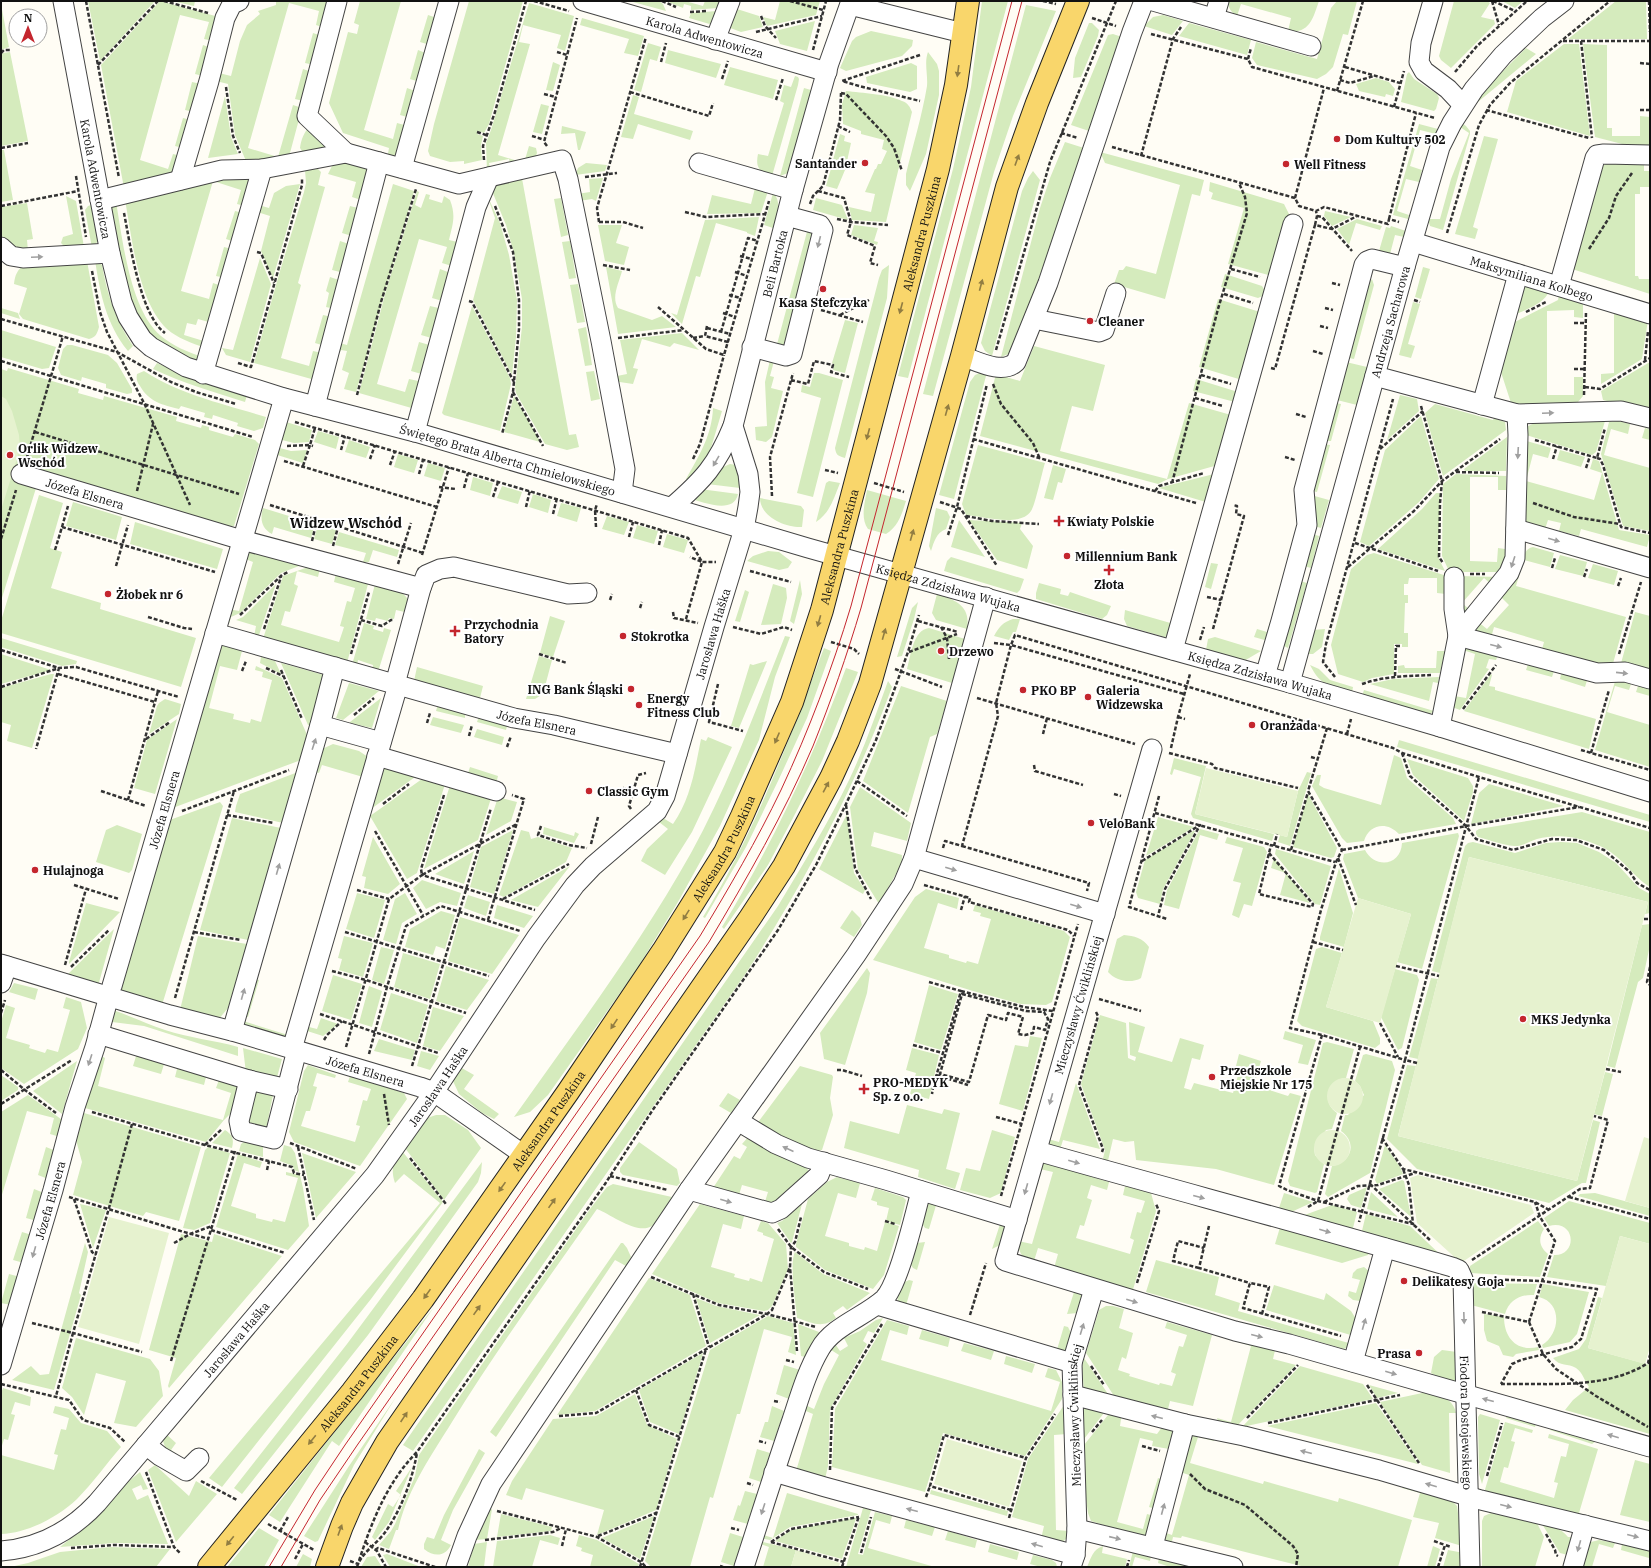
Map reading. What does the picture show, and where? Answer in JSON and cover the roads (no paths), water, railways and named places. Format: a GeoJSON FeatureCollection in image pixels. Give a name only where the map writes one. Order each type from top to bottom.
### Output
{"type":"FeatureCollection","features":[{"type":"Feature","properties":{"kind":"main road","name":"Aleksandra Puszkina"},"geometry":{"type":"LineString","coordinates":[[209,1567],[383,1352],[428,1292],[524,1156],[659,958],[725,852],[792,702],[812,644],[936,176],[956,85],[968,1]]}},
{"type":"Feature","properties":{"kind":"main road"},"geometry":{"type":"LineString","coordinates":[[321,1559],[342,1526],[352,1502],[387,1442],[745,925],[784,866],[831,778],[848,741],[871,680],[962,356],[1007,187],[1037,103],[1076,8]]}},
{"type":"Feature","properties":{"kind":"street","name":"Karola Adwentowicza"},"geometry":{"type":"LineString","coordinates":[[63,1],[110,253],[122,302],[128,317],[142,339],[151,347]]}},
{"type":"Feature","properties":{"kind":"street"},"geometry":{"type":"LineString","coordinates":[[337,1],[307,116],[346,153]]}},
{"type":"Feature","properties":{"kind":"street"},"geometry":{"type":"LineString","coordinates":[[402,168],[449,1]]}},
{"type":"Feature","properties":{"kind":"street","name":"Karola Adwentowicza"},"geometry":{"type":"LineString","coordinates":[[583,1],[827,72]]}},
{"type":"Feature","properties":{"kind":"street"},"geometry":{"type":"LineString","coordinates":[[715,40],[730,1]]}},
{"type":"Feature","properties":{"kind":"street"},"geometry":{"type":"LineString","coordinates":[[962,356],[990,371],[1006,368],[1016,362],[1048,283],[1094,142],[1144,1]]}},
{"type":"Feature","properties":{"kind":"street"},"geometry":{"type":"LineString","coordinates":[[1153,1],[1191,12],[1217,10],[1311,46]]}},
{"type":"Feature","properties":{"kind":"street"},"geometry":{"type":"LineString","coordinates":[[1433,1],[1421,43],[1419,62],[1424,71],[1444,86],[1463,105]]}},
{"type":"Feature","properties":{"kind":"street","name":"Andrzeja Sacharowa"},"geometry":{"type":"LineString","coordinates":[[1290,683],[1436,158],[1447,132],[1474,89],[1503,55],[1542,18],[1564,1]]}},
{"type":"Feature","properties":{"kind":"street"},"geometry":{"type":"LineString","coordinates":[[850,3],[963,33]]}},
{"type":"Feature","properties":{"kind":"street","name":"Beli Bartoka"},"geometry":{"type":"LineString","coordinates":[[672,508],[711,470],[726,443],[732,426],[793,190],[827,72],[850,3]]}},
{"type":"Feature","properties":{"kind":"street"},"geometry":{"type":"LineString","coordinates":[[180,180],[231,6]]}},
{"type":"Feature","properties":{"kind":"street"},"geometry":{"type":"LineString","coordinates":[[100,200],[222,170],[255,169],[346,153],[459,184],[486,180],[562,160],[568,179],[626,474],[622,493]]}},
{"type":"Feature","properties":{"kind":"street"},"geometry":{"type":"LineString","coordinates":[[1555,292],[1597,155],[1604,154],[1643,161]]}},
{"type":"Feature","properties":{"kind":"street"},"geometry":{"type":"LineString","coordinates":[[316,406],[379,162]]}},
{"type":"Feature","properties":{"kind":"street"},"geometry":{"type":"LineString","coordinates":[[699,163],[793,190]]}},
{"type":"Feature","properties":{"kind":"street"},"geometry":{"type":"LineString","coordinates":[[203,374],[255,169]]}},
{"type":"Feature","properties":{"kind":"street"},"geometry":{"type":"LineString","coordinates":[[415,432],[476,207],[486,180]]}},
{"type":"Feature","properties":{"kind":"street"},"geometry":{"type":"LineString","coordinates":[[459,184],[476,207]]}},
{"type":"Feature","properties":{"kind":"street"},"geometry":{"type":"LineString","coordinates":[[752,347],[776,354],[789,356],[792,354],[822,230],[820,225],[787,216]]}},
{"type":"Feature","properties":{"kind":"street"},"geometry":{"type":"LineString","coordinates":[[1173,650],[1293,224]]}},
{"type":"Feature","properties":{"kind":"street","name":"Maksymiliana Kolbego"},"geometry":{"type":"LineString","coordinates":[[1415,235],[1518,274],[1555,292],[1585,294],[1650,320]]}},
{"type":"Feature","properties":{"kind":"street"},"geometry":{"type":"LineString","coordinates":[[1,248],[11,256],[23,258],[110,253]]}},
{"type":"Feature","properties":{"kind":"street"},"geometry":{"type":"LineString","coordinates":[[1265,676],[1282,621],[1307,524],[1304,490],[1364,266],[1372,259],[1405,267]]}},
{"type":"Feature","properties":{"kind":"street"},"geometry":{"type":"LineString","coordinates":[[1482,405],[1518,274]]}},
{"type":"Feature","properties":{"kind":"street"},"geometry":{"type":"LineString","coordinates":[[1034,319],[1099,332],[1104,330],[1116,293]]}},
{"type":"Feature","properties":{"kind":"street","name":"Świętego Brata Alberta Chmielowskiego"},"geometry":{"type":"LineString","coordinates":[[151,347],[186,367],[203,374],[284,398],[415,432],[836,556],[868,564]]}},
{"type":"Feature","properties":{"kind":"street"},"geometry":{"type":"LineString","coordinates":[[1375,376],[1517,414],[1621,411],[1650,418]]}},
{"type":"Feature","properties":{"kind":"street","name":"Józefa Elsnera"},"geometry":{"type":"LineString","coordinates":[[1,1365],[73,1115],[163,814],[194,702],[222,635],[242,540],[247,497],[269,449],[284,398]]}},
{"type":"Feature","properties":{"kind":"street"},"geometry":{"type":"LineString","coordinates":[[1458,636],[1497,590],[1509,573],[1515,558],[1518,435],[1517,414]]}},
{"type":"Feature","properties":{"kind":"street"},"geometry":{"type":"LineString","coordinates":[[732,426],[748,474],[750,492],[744,529]]}},
{"type":"Feature","properties":{"kind":"street","name":"Józefa Elsnera"},"geometry":{"type":"LineString","coordinates":[[21,474],[242,540],[364,574],[374,574],[417,587]]}},
{"type":"Feature","properties":{"kind":"street","name":"Jarosława Haška"},"geometry":{"type":"LineString","coordinates":[[1,1551],[46,1541],[74,1525],[97,1503],[375,1175],[434,1092],[536,938],[575,885],[593,866],[657,811],[665,796],[744,529]]}},
{"type":"Feature","properties":{"kind":"street"},"geometry":{"type":"LineString","coordinates":[[1516,529],[1648,567]]}},
{"type":"Feature","properties":{"kind":"street","name":"Księdza Zdzisława Wujaka"},"geometry":{"type":"LineString","coordinates":[[868,564],[1290,683],[1440,727],[1650,792]]}},
{"type":"Feature","properties":{"kind":"street"},"geometry":{"type":"LineString","coordinates":[[249,1080],[239,1121],[241,1131],[274,1139],[288,1089],[301,1051],[363,815],[411,625],[417,587],[426,575],[440,569],[454,566],[568,594],[587,593]]}},
{"type":"Feature","properties":{"kind":"street"},"geometry":{"type":"LineString","coordinates":[[1440,727],[1458,636],[1450,573]]}},
{"type":"Feature","properties":{"kind":"street"},"geometry":{"type":"LineString","coordinates":[[456,1567],[465,1542],[491,1484],[687,1193],[856,955],[903,884],[914,858],[986,597]]}},
{"type":"Feature","properties":{"kind":"street","name":"Józefa Elsnera"},"geometry":{"type":"LineString","coordinates":[[222,635],[514,718],[554,725],[677,754]]}},
{"type":"Feature","properties":{"kind":"street"},"geometry":{"type":"LineString","coordinates":[[1458,636],[1597,673],[1625,672],[1650,679]]}},
{"type":"Feature","properties":{"kind":"street"},"geometry":{"type":"LineString","coordinates":[[232,1031],[308,762],[324,733],[341,668]]}},
{"type":"Feature","properties":{"kind":"street"},"geometry":{"type":"LineString","coordinates":[[324,733],[379,749],[427,771],[496,791]]}},
{"type":"Feature","properties":{"kind":"street","name":"Mieczysławy Ćwiklińskiej"},"geometry":{"type":"LineString","coordinates":[[1073,1561],[1077,1529],[1072,1363],[1094,1289],[1005,1261],[1037,1151],[1114,912],[1152,748]]}},
{"type":"Feature","properties":{"kind":"street"},"geometry":{"type":"LineString","coordinates":[[914,858],[1082,907],[1114,912]]}},
{"type":"Feature","properties":{"kind":"street"},"geometry":{"type":"LineString","coordinates":[[3,971],[59,978],[110,991]]}},
{"type":"Feature","properties":{"kind":"street","name":"Józefa Elsnera"},"geometry":{"type":"LineString","coordinates":[[110,991],[170,1015],[301,1051],[407,1082],[434,1092],[524,1156]]}},
{"type":"Feature","properties":{"kind":"street"},"geometry":{"type":"LineString","coordinates":[[96,1040],[288,1089]]}},
{"type":"Feature","properties":{"kind":"street"},"geometry":{"type":"LineString","coordinates":[[738,1121],[776,1144],[808,1158],[1017,1220]]}},
{"type":"Feature","properties":{"kind":"street"},"geometry":{"type":"LineString","coordinates":[[1037,1151],[1386,1248],[1359,1342],[1362,1364]]}},
{"type":"Feature","properties":{"kind":"street"},"geometry":{"type":"LineString","coordinates":[[687,1193],[772,1213],[781,1209],[819,1176],[824,1162]]}},
{"type":"Feature","properties":{"kind":"street"},"geometry":{"type":"LineString","coordinates":[[744,1567],[774,1472],[810,1367],[825,1341],[878,1306],[891,1290],[910,1232],[921,1191]]}},
{"type":"Feature","properties":{"kind":"street","name":"Fiodora Dostojewskiego"},"geometry":{"type":"LineString","coordinates":[[1386,1248],[1461,1274],[1464,1307],[1470,1567]]}},
{"type":"Feature","properties":{"kind":"street"},"geometry":{"type":"LineString","coordinates":[[1094,1289],[1235,1331],[1466,1389],[1650,1447]]}},
{"type":"Feature","properties":{"kind":"street"},"geometry":{"type":"LineString","coordinates":[[878,1306],[1072,1363]]}},
{"type":"Feature","properties":{"kind":"street"},"geometry":{"type":"LineString","coordinates":[[1073,1395],[1185,1424],[1379,1470],[1469,1496],[1650,1541]]}},
{"type":"Feature","properties":{"kind":"street"},"geometry":{"type":"LineString","coordinates":[[1153,1546],[1185,1424]]}},
{"type":"Feature","properties":{"kind":"street"},"geometry":{"type":"LineString","coordinates":[[141,1450],[192,1464]]}},
{"type":"Feature","properties":{"kind":"street"},"geometry":{"type":"LineString","coordinates":[[774,1472],[869,1504],[1004,1536],[1073,1561]]}},
{"type":"Feature","properties":{"kind":"street"},"geometry":{"type":"LineString","coordinates":[[1574,1565],[1585,1525]]}},
{"type":"Feature","properties":{"kind":"street"},"geometry":{"type":"LineString","coordinates":[[1077,1529],[1153,1546],[1233,1567]]}},
{"type":"Feature","properties":{"kind":"tram line"},"geometry":{"type":"LineString","coordinates":[[269,1567],[315,1490],[345,1445],[700,936],[742,864],[781,790],[819,699],[851,606],[1012,1]]}},
{"type":"Feature","properties":{"kind":"tram line"},"geometry":{"type":"LineString","coordinates":[[281,1567],[320,1500],[358,1444],[709,942],[764,846],[802,771],[832,695],[861,608],[1022,1]]}},
{"type":"Feature","properties":{"kind":"place","name":"Dom Kultury 502"},"geometry":{"type":"Point","coordinates":[1337,139]}},
{"type":"Feature","properties":{"kind":"place","name":"Santander"},"geometry":{"type":"Point","coordinates":[865,163]}},
{"type":"Feature","properties":{"kind":"place","name":"Well Fitness"},"geometry":{"type":"Point","coordinates":[1286,164]}},
{"type":"Feature","properties":{"kind":"place","name":"Kasa Stefczyka"},"geometry":{"type":"Point","coordinates":[823,289]}},
{"type":"Feature","properties":{"kind":"place","name":"Cleaner"},"geometry":{"type":"Point","coordinates":[1090,321]}},
{"type":"Feature","properties":{"kind":"place","name":"Orlik Widzew Wschód"},"geometry":{"type":"Point","coordinates":[10,455]}},
{"type":"Feature","properties":{"kind":"place","name":"Kwiaty Polskie"},"geometry":{"type":"Point","coordinates":[1059,521]}},
{"type":"Feature","properties":{"kind":"place","name":"Millennium Bank"},"geometry":{"type":"Point","coordinates":[1067,556]}},
{"type":"Feature","properties":{"kind":"place","name":"Złota"},"geometry":{"type":"Point","coordinates":[1109,570]}},
{"type":"Feature","properties":{"kind":"place","name":"Żłobek nr 6"},"geometry":{"type":"Point","coordinates":[108,594]}},
{"type":"Feature","properties":{"kind":"place","name":"Przychodnia Batory"},"geometry":{"type":"Point","coordinates":[455,631]}},
{"type":"Feature","properties":{"kind":"place","name":"Stokrotka"},"geometry":{"type":"Point","coordinates":[623,636]}},
{"type":"Feature","properties":{"kind":"place","name":"Drzewo"},"geometry":{"type":"Point","coordinates":[941,651]}},
{"type":"Feature","properties":{"kind":"place","name":"ING Bank Śląski"},"geometry":{"type":"Point","coordinates":[631,689]}},
{"type":"Feature","properties":{"kind":"place","name":"PKO BP"},"geometry":{"type":"Point","coordinates":[1023,690]}},
{"type":"Feature","properties":{"kind":"place","name":"Galeria Widzewska"},"geometry":{"type":"Point","coordinates":[1088,697]}},
{"type":"Feature","properties":{"kind":"place","name":"Energy Fitness Club"},"geometry":{"type":"Point","coordinates":[639,705]}},
{"type":"Feature","properties":{"kind":"place","name":"Oranżada"},"geometry":{"type":"Point","coordinates":[1252,725]}},
{"type":"Feature","properties":{"kind":"place","name":"Classic Gym"},"geometry":{"type":"Point","coordinates":[589,791]}},
{"type":"Feature","properties":{"kind":"place","name":"VeloBank"},"geometry":{"type":"Point","coordinates":[1091,823]}},
{"type":"Feature","properties":{"kind":"place","name":"Hulajnoga"},"geometry":{"type":"Point","coordinates":[35,870]}},
{"type":"Feature","properties":{"kind":"place","name":"MKS Jedynka"},"geometry":{"type":"Point","coordinates":[1523,1019]}},
{"type":"Feature","properties":{"kind":"place","name":"Przedszkole Miejskie Nr 175"},"geometry":{"type":"Point","coordinates":[1212,1077]}},
{"type":"Feature","properties":{"kind":"place","name":"PRO-MEDYK Sp. z o.o."},"geometry":{"type":"Point","coordinates":[864,1089]}},
{"type":"Feature","properties":{"kind":"place","name":"Delikatesy Goja"},"geometry":{"type":"Point","coordinates":[1404,1281]}},
{"type":"Feature","properties":{"kind":"place","name":"Prasa"},"geometry":{"type":"Point","coordinates":[1419,1353]}},
{"type":"Feature","properties":{"kind":"district","name":"Widzew Wschód"},"geometry":{"type":"Point","coordinates":[346,523]}}]}
